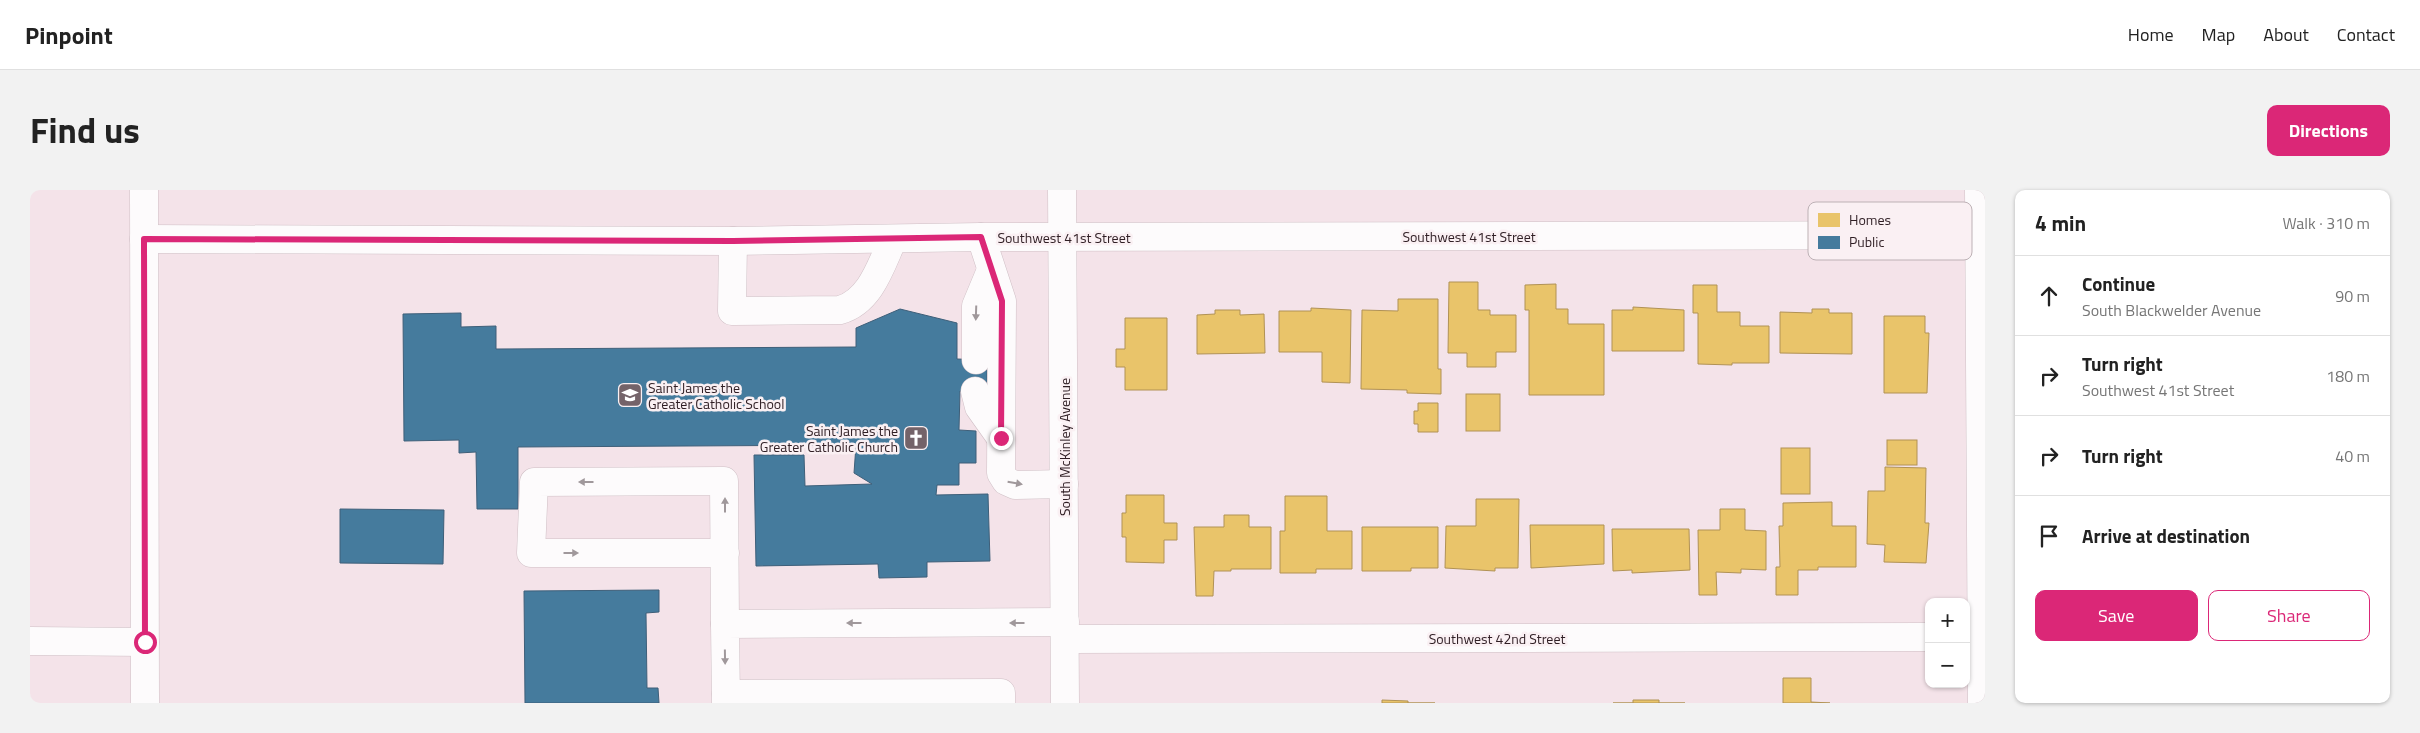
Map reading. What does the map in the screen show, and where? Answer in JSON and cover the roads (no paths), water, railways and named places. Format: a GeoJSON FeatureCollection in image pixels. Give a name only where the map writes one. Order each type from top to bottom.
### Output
{"type":"FeatureCollection","features":[{"type":"Feature","properties":{"kind":"street"},"geometry":{"type":"LineString","coordinates":[[144,190],[144,703]]}},
{"type":"Feature","properties":{"kind":"street","name":"South McKinley Avenue"},"geometry":{"type":"LineString","coordinates":[[1062,190],[1065,703]]}},
{"type":"Feature","properties":{"kind":"street"},"geometry":{"type":"LineString","coordinates":[[1979,190],[1982,235],[1983,456],[1974,637],[1982,703]]}},
{"type":"Feature","properties":{"kind":"street","name":"Southwest 41st Street"},"geometry":{"type":"LineString","coordinates":[[144,239],[733,241],[981,237],[1808,235]]}},
{"type":"Feature","properties":{"kind":"street"},"geometry":{"type":"LineString","coordinates":[[981,237],[1002,301],[1001,473],[1006,482],[1016,485],[1064,484]]}},
{"type":"Feature","properties":{"kind":"street"},"geometry":{"type":"LineString","coordinates":[[733,241],[732,311],[840,310],[851,306],[870,289],[893,238]]}},
{"type":"Feature","properties":{"kind":"street"},"geometry":{"type":"LineString","coordinates":[[976,360],[976,306],[991,270]]}},
{"type":"Feature","properties":{"kind":"street"},"geometry":{"type":"LineString","coordinates":[[975,391],[978,407],[1001,438]]}},
{"type":"Feature","properties":{"kind":"street"},"geometry":{"type":"LineString","coordinates":[[725,554],[531,553],[534,482],[724,481],[725,554],[726,698],[1001,693],[1001,703]]}},
{"type":"Feature","properties":{"kind":"street","name":"Southwest 42nd Street"},"geometry":{"type":"LineString","coordinates":[[725,624],[1066,631],[1925,637]]}},
{"type":"Feature","properties":{"kind":"street"},"geometry":{"type":"LineString","coordinates":[[30,641],[145,642]]}},
{"type":"Feature","properties":{"kind":"place","name":"Saint James the Greater Catholic School"},"geometry":{"type":"Point","coordinates":[630,395]}},
{"type":"Feature","properties":{"kind":"place","name":"Saint James the Greater Catholic Church"},"geometry":{"type":"Point","coordinates":[916,438]}}]}
